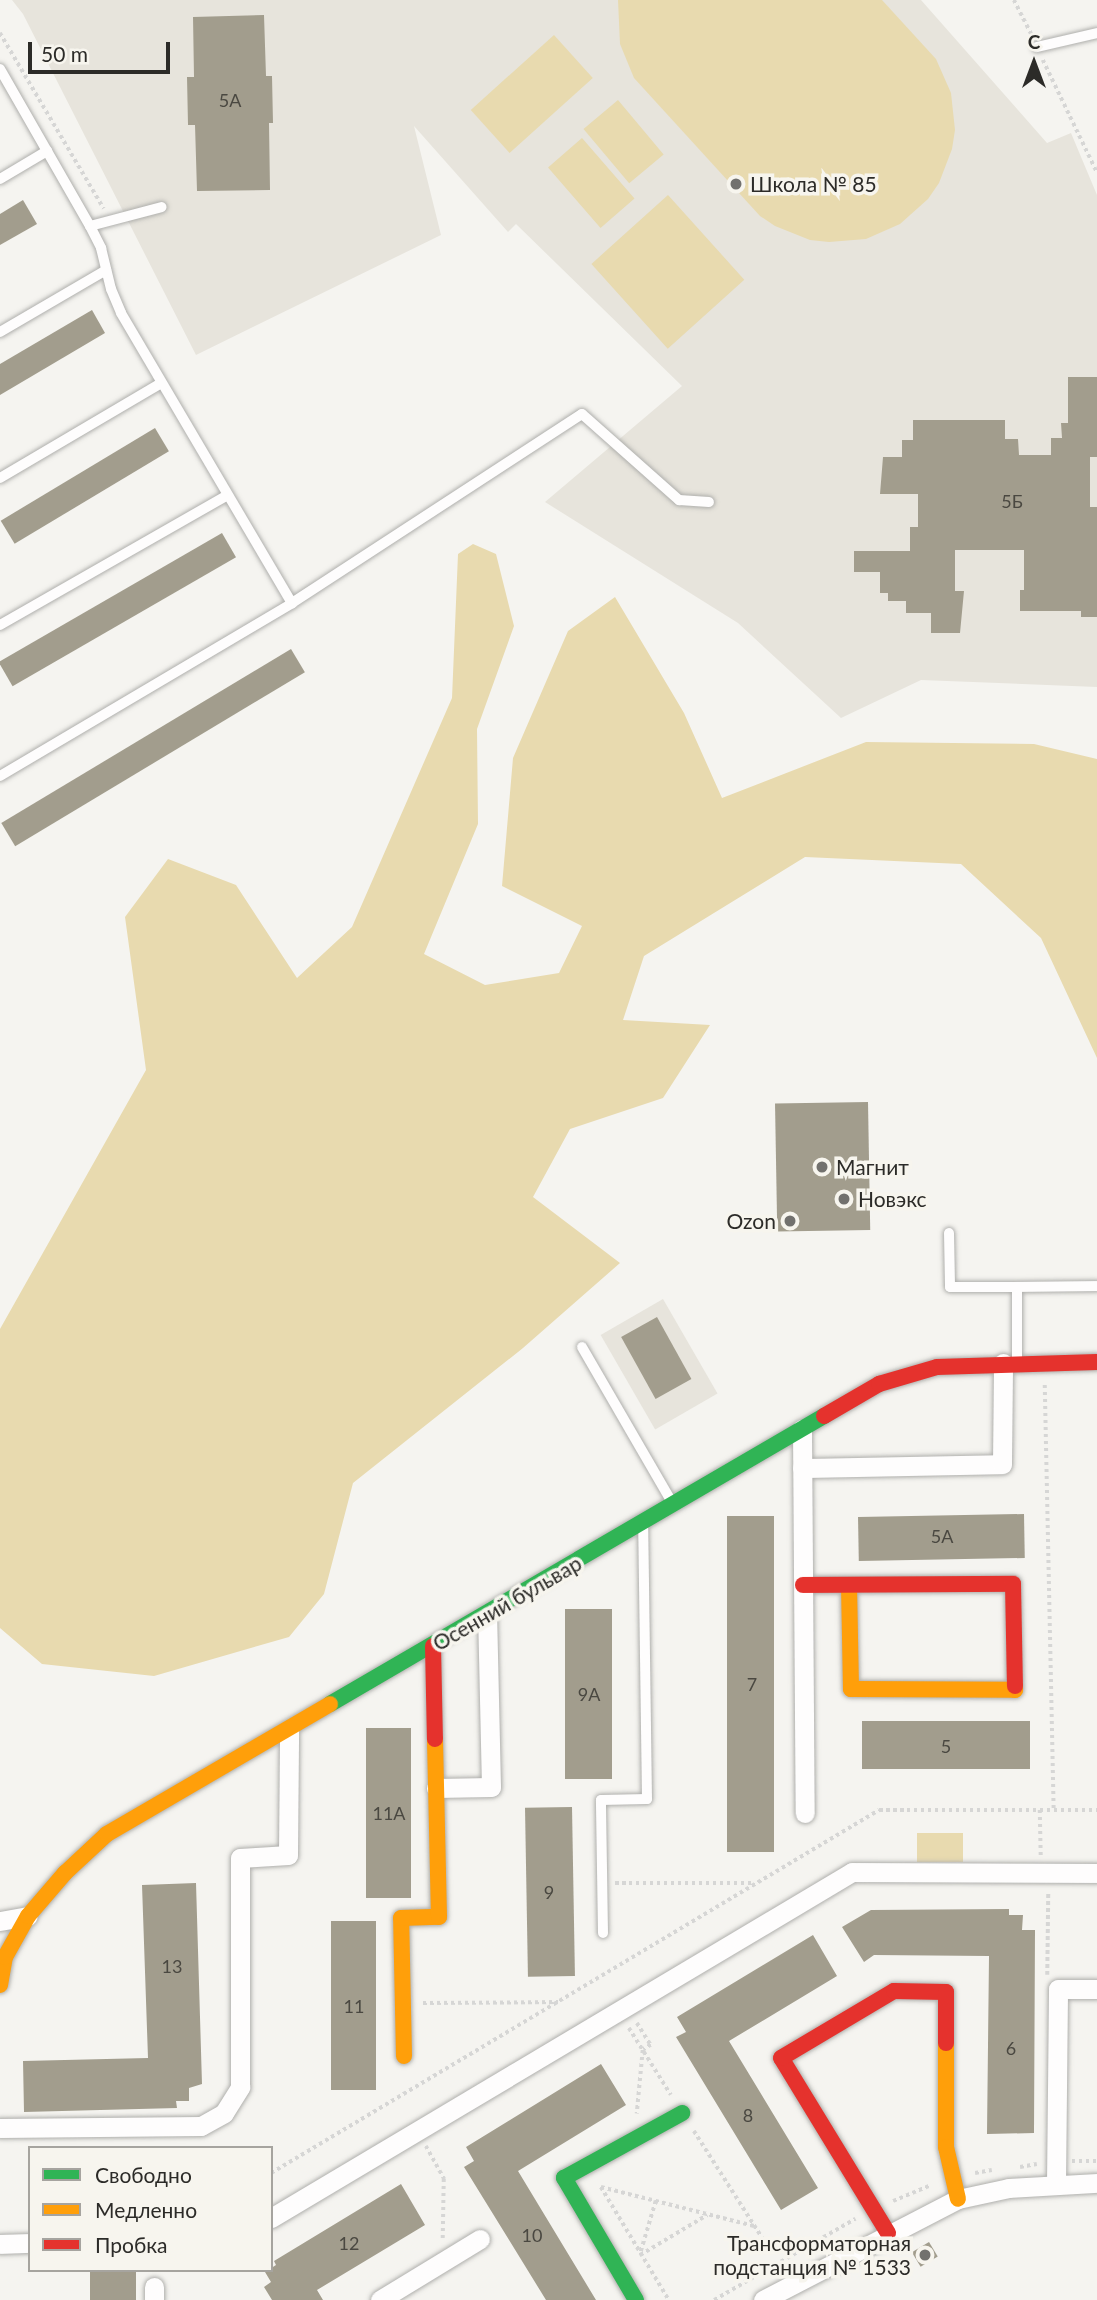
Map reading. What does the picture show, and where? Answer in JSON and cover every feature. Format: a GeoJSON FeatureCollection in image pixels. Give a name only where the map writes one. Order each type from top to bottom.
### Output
{"type":"FeatureCollection","features":[{"type":"Feature","properties":{"kind":"street","name":"Осенний бульвар"},"geometry":{"type":"LineString","coordinates":[[0,1985],[5,1956],[27,1916],[65,1873],[107,1835],[879,1384],[937,1367],[1097,1362]]}},
{"type":"Feature","properties":{"kind":"street"},"geometry":{"type":"LineString","coordinates":[[802,1468],[1002,1464],[1010,1363]]}},
{"type":"Feature","properties":{"kind":"street"},"geometry":{"type":"LineString","coordinates":[[802,1429],[804,1813]]}},
{"type":"Feature","properties":{"kind":"street"},"geometry":{"type":"LineString","coordinates":[[803,1585],[1013,1584],[1015,1690],[851,1689],[849,1585]]}},
{"type":"Feature","properties":{"kind":"street"},"geometry":{"type":"LineString","coordinates":[[436,1788],[491,1787],[487,1614]]}},
{"type":"Feature","properties":{"kind":"street"},"geometry":{"type":"LineString","coordinates":[[404,2056],[401,1918],[439,1917],[433,1646]]}},
{"type":"Feature","properties":{"kind":"street"},"geometry":{"type":"LineString","coordinates":[[0,2128],[201,2126],[224,2113],[240,2087],[240,1858],[288,1855],[289,1731]]}},
{"type":"Feature","properties":{"kind":"street"},"geometry":{"type":"LineString","coordinates":[[273,2217],[852,1872],[1097,1873]]}},
{"type":"Feature","properties":{"kind":"street"},"geometry":{"type":"LineString","coordinates":[[0,1922],[27,1916]]}},
{"type":"Feature","properties":{"kind":"street"},"geometry":{"type":"LineString","coordinates":[[1056,2184],[1058,1989],[1097,1989]]}},
{"type":"Feature","properties":{"kind":"street"},"geometry":{"type":"LineString","coordinates":[[888,2233],[781,2058],[894,1991],[946,1992],[946,2147],[958,2199]]}},
{"type":"Feature","properties":{"kind":"street"},"geometry":{"type":"LineString","coordinates":[[636,2300],[564,2178],[682,2112]]}},
{"type":"Feature","properties":{"kind":"street"},"geometry":{"type":"LineString","coordinates":[[763,2300],[958,2199],[1009,2188],[1097,2183]]}},
{"type":"Feature","properties":{"kind":"street"},"geometry":{"type":"LineString","coordinates":[[380,2300],[481,2239]]}},
{"type":"Feature","properties":{"kind":"street"},"geometry":{"type":"LineString","coordinates":[[0,2244],[28,2243]]}},
{"type":"Feature","properties":{"kind":"lane"},"geometry":{"type":"LineString","coordinates":[[1037,47],[1097,33]]}},
{"type":"Feature","properties":{"kind":"lane"},"geometry":{"type":"LineString","coordinates":[[0,69],[101,248],[121,313],[292,603]]}},
{"type":"Feature","properties":{"kind":"lane"},"geometry":{"type":"LineString","coordinates":[[0,178],[47,151]]}},
{"type":"Feature","properties":{"kind":"lane"},"geometry":{"type":"LineString","coordinates":[[90,226],[162,207]]}},
{"type":"Feature","properties":{"kind":"lane"},"geometry":{"type":"LineString","coordinates":[[0,332],[106,270]]}},
{"type":"Feature","properties":{"kind":"lane"},"geometry":{"type":"LineString","coordinates":[[0,478],[161,383]]}},
{"type":"Feature","properties":{"kind":"lane"},"geometry":{"type":"LineString","coordinates":[[0,776],[292,603],[582,415],[679,500],[709,502]]}},
{"type":"Feature","properties":{"kind":"lane"},"geometry":{"type":"LineString","coordinates":[[0,625],[228,495]]}},
{"type":"Feature","properties":{"kind":"lane"},"geometry":{"type":"LineString","coordinates":[[949,1233],[950,1287],[1097,1286]]}},
{"type":"Feature","properties":{"kind":"lane"},"geometry":{"type":"LineString","coordinates":[[1010,1363],[1017,1287]]}},
{"type":"Feature","properties":{"kind":"lane"},"geometry":{"type":"LineString","coordinates":[[582,1347],[674,1505]]}},
{"type":"Feature","properties":{"kind":"lane"},"geometry":{"type":"LineString","coordinates":[[603,1933],[601,1800],[647,1799],[643,1523]]}},
{"type":"Feature","properties":{"kind":"path"},"geometry":{"type":"LineString","coordinates":[[1014,0],[1097,172]]}},
{"type":"Feature","properties":{"kind":"path"},"geometry":{"type":"LineString","coordinates":[[0,33],[111,221]]}},
{"type":"Feature","properties":{"kind":"path"},"geometry":{"type":"LineString","coordinates":[[1044,1364],[1054,1810]]}},
{"type":"Feature","properties":{"kind":"path"},"geometry":{"type":"LineString","coordinates":[[273,2172],[879,1810],[1097,1810]]}},
{"type":"Feature","properties":{"kind":"path"},"geometry":{"type":"LineString","coordinates":[[1040,1810],[1041,1872]]}},
{"type":"Feature","properties":{"kind":"path"},"geometry":{"type":"LineString","coordinates":[[602,1883],[757,1883]]}},
{"type":"Feature","properties":{"kind":"path"},"geometry":{"type":"LineString","coordinates":[[403,2003],[559,2001]]}},
{"type":"Feature","properties":{"kind":"path"},"geometry":{"type":"LineString","coordinates":[[625,2005],[651,2045],[643,2050],[637,2116]]}},
{"type":"Feature","properties":{"kind":"path"},"geometry":{"type":"LineString","coordinates":[[418,2132],[444,2179],[443,2262]]}},
{"type":"Feature","properties":{"kind":"path"},"geometry":{"type":"LineString","coordinates":[[669,2300],[639,2255],[601,2187],[754,2226]]}},
{"type":"Feature","properties":{"kind":"path"},"geometry":{"type":"LineString","coordinates":[[639,2255],[656,2201]]}},
{"type":"Feature","properties":{"kind":"path"},"geometry":{"type":"LineString","coordinates":[[714,2300],[873,2209]]}},
{"type":"Feature","properties":{"kind":"path"},"geometry":{"type":"LineString","coordinates":[[639,2255],[707,2215]]}},
{"type":"Feature","properties":{"kind":"shaded area"},"geometry":{"type":"Polygon","coordinates":[[[12,0],[921,0],[1047,143],[1071,133],[1097,195],[1097,687],[921,680],[841,718],[738,623],[545,502],[682,386],[516,224],[508,232],[414,126],[441,235],[196,355],[23,14],[12,0]]]}},
{"type":"Feature","properties":{"kind":"shaded area"},"geometry":{"type":"Polygon","coordinates":[[[618,0],[882,0],[936,59],[951,93],[955,130],[952,149],[939,183],[928,199],[900,224],[866,239],[829,242],[810,240],[775,226],[760,216],[634,78],[620,44],[618,0]]]}},
{"type":"Feature","properties":{"kind":"shaded area"},"geometry":{"type":"Polygon","coordinates":[[[554,35],[593,78],[510,153],[471,110],[554,35]]]}},
{"type":"Feature","properties":{"kind":"shaded area"},"geometry":{"type":"Polygon","coordinates":[[[618,100],[664,154],[629,183],[584,129],[618,100]]]}},
{"type":"Feature","properties":{"kind":"shaded area"},"geometry":{"type":"Polygon","coordinates":[[[582,138],[634,198],[601,228],[548,168],[582,138]]]}},
{"type":"Feature","properties":{"kind":"shaded area"},"geometry":{"type":"Polygon","coordinates":[[[668,195],[744,280],[668,349],[591,264],[668,195]]]}},
{"type":"Feature","properties":{"kind":"shaded area"},"geometry":{"type":"Polygon","coordinates":[[[473,544],[496,554],[514,626],[477,729],[478,824],[424,954],[485,985],[559,973],[582,926],[502,886],[513,758],[568,631],[615,597],[684,713],[722,798],[866,742],[1034,744],[1097,759],[1097,1058],[1041,938],[961,864],[805,857],[644,956],[623,1020],[710,1025],[663,1098],[570,1129],[533,1197],[620,1263],[523,1348],[353,1483],[324,1594],[289,1637],[154,1676],[42,1664],[0,1628],[0,1329],[146,1070],[125,917],[168,859],[236,885],[297,978],[352,927],[452,698],[458,554],[473,544]]]}},
{"type":"Feature","properties":{"kind":"shaded area"},"geometry":{"type":"Polygon","coordinates":[[[663,1299],[718,1393],[655,1429],[601,1335],[663,1299]]]}},
{"type":"Feature","properties":{"kind":"shaded area"},"geometry":{"type":"Polygon","coordinates":[[[917,1833],[963,1833],[963,1862],[917,1862],[917,1833]]]}},
{"type":"Feature","properties":{"kind":"building"},"geometry":{"type":"Polygon","coordinates":[[[264,15],[266,76],[272,76],[273,123],[269,123],[270,190],[197,191],[195,125],[188,125],[187,77],[194,77],[193,17],[264,15]]]}},
{"type":"Feature","properties":{"kind":"building"},"geometry":{"type":"Polygon","coordinates":[[[23,200],[37,224],[0,245],[0,214],[23,200]]]}},
{"type":"Feature","properties":{"kind":"building"},"geometry":{"type":"Polygon","coordinates":[[[92,310],[105,333],[0,395],[0,364],[92,310]]]}},
{"type":"Feature","properties":{"kind":"building"},"geometry":{"type":"Polygon","coordinates":[[[1068,377],[1097,377],[1097,457],[1090,457],[1090,507],[1097,507],[1097,617],[1081,617],[1081,611],[1020,611],[1020,590],[1024,590],[1024,550],[955,550],[955,591],[964,591],[960,633],[931,633],[931,613],[906,613],[906,601],[888,601],[888,593],[880,593],[880,572],[854,572],[854,551],[910,551],[910,527],[918,527],[918,494],[880,494],[883,457],[902,457],[902,440],[913,440],[913,420],[1005,420],[1005,439],[1018,439],[1019,455],[1051,455],[1051,438],[1062,438],[1061,423],[1068,423],[1068,377]]]}},
{"type":"Feature","properties":{"kind":"building"},"geometry":{"type":"Polygon","coordinates":[[[155,428],[169,451],[15,544],[1,521],[155,428]]]}},
{"type":"Feature","properties":{"kind":"building"},"geometry":{"type":"Polygon","coordinates":[[[222,533],[236,557],[13,686],[0,661],[222,533]]]}},
{"type":"Feature","properties":{"kind":"building"},"geometry":{"type":"Polygon","coordinates":[[[291,649],[305,672],[15,846],[1,823],[291,649]]]}},
{"type":"Feature","properties":{"kind":"building","name":"Магнит"},"geometry":{"type":"Polygon","coordinates":[[[868,1102],[870,1230],[777,1232],[775,1104],[868,1102]]]}},
{"type":"Feature","properties":{"kind":"building"},"geometry":{"type":"Polygon","coordinates":[[[657,1317],[691,1379],[656,1399],[621,1337],[657,1317]]]}},
{"type":"Feature","properties":{"kind":"building"},"geometry":{"type":"Polygon","coordinates":[[[1024,1514],[1025,1558],[859,1561],[858,1517],[1024,1514]]]}},
{"type":"Feature","properties":{"kind":"building"},"geometry":{"type":"Polygon","coordinates":[[[727,1516],[774,1516],[774,1852],[727,1852],[727,1516]]]}},
{"type":"Feature","properties":{"kind":"building"},"geometry":{"type":"Polygon","coordinates":[[[565,1609],[612,1609],[612,1779],[565,1779],[565,1609]]]}},
{"type":"Feature","properties":{"kind":"building"},"geometry":{"type":"Polygon","coordinates":[[[862,1721],[1030,1721],[1030,1769],[862,1769],[862,1721]]]}},
{"type":"Feature","properties":{"kind":"building"},"geometry":{"type":"Polygon","coordinates":[[[366,1728],[411,1728],[411,1898],[366,1898],[366,1728]]]}},
{"type":"Feature","properties":{"kind":"building"},"geometry":{"type":"Polygon","coordinates":[[[572,1807],[575,1976],[528,1977],[525,1808],[572,1807]]]}},
{"type":"Feature","properties":{"kind":"building"},"geometry":{"type":"Polygon","coordinates":[[[196,1883],[202,2084],[189,2088],[189,2101],[176,2101],[177,2108],[24,2112],[23,2061],[148,2058],[142,1885],[196,1883]]]}},
{"type":"Feature","properties":{"kind":"building"},"geometry":{"type":"Polygon","coordinates":[[[1009,1909],[1009,1915],[1023,1915],[1022,1930],[1035,1930],[1034,2133],[987,2134],[989,1956],[874,1955],[864,1962],[842,1927],[871,1910],[1009,1909]]]}},
{"type":"Feature","properties":{"kind":"building"},"geometry":{"type":"Polygon","coordinates":[[[331,1921],[376,1921],[376,2090],[331,2090],[331,1921]]]}},
{"type":"Feature","properties":{"kind":"building"},"geometry":{"type":"Polygon","coordinates":[[[813,1935],[837,1976],[729,2041],[818,2188],[781,2210],[676,2037],[686,2032],[677,2017],[813,1935]]]}},
{"type":"Feature","properties":{"kind":"building"},"geometry":{"type":"Polygon","coordinates":[[[601,2064],[626,2105],[518,2171],[596,2300],[546,2300],[464,2167],[474,2161],[466,2147],[601,2064]]]}},
{"type":"Feature","properties":{"kind":"building"},"geometry":{"type":"Polygon","coordinates":[[[401,2184],[425,2225],[317,2290],[323,2300],[272,2300],[264,2287],[271,2282],[265,2272],[273,2272],[276,2265],[274,2261],[401,2184]]]}},
{"type":"Feature","properties":{"kind":"building","name":"Трансформаторная подстанция № 1533"},"geometry":{"type":"Polygon","coordinates":[[[929,2242],[938,2257],[921,2267],[912,2252],[929,2242]]]}},
{"type":"Feature","properties":{"kind":"building"},"geometry":{"type":"Polygon","coordinates":[[[90,2272],[136,2272],[136,2300],[90,2300],[90,2272]]]}},
{"type":"Feature","properties":{"kind":"traffic: fast"},"geometry":{"type":"LineString","coordinates":[[330,1704],[824,1416]]}},
{"type":"Feature","properties":{"kind":"traffic: fast"},"geometry":{"type":"LineString","coordinates":[[636,2300],[564,2178],[682,2113]]}},
{"type":"Feature","properties":{"kind":"traffic: slow"},"geometry":{"type":"LineString","coordinates":[[849,1585],[851,1689],[1015,1690],[1015,1686]]}},
{"type":"Feature","properties":{"kind":"traffic: slow"},"geometry":{"type":"LineString","coordinates":[[0,1985],[5,1957],[28,1916],[65,1873],[107,1834],[330,1704]]}},
{"type":"Feature","properties":{"kind":"traffic: slow"},"geometry":{"type":"LineString","coordinates":[[404,2056],[401,1918],[439,1917],[435,1739]]}},
{"type":"Feature","properties":{"kind":"traffic: slow"},"geometry":{"type":"LineString","coordinates":[[946,2043],[946,2147],[958,2199]]}},
{"type":"Feature","properties":{"kind":"traffic: jam"},"geometry":{"type":"LineString","coordinates":[[824,1416],[879,1384],[937,1367],[1097,1362]]}},
{"type":"Feature","properties":{"kind":"traffic: jam"},"geometry":{"type":"LineString","coordinates":[[803,1585],[1013,1584],[1015,1686]]}},
{"type":"Feature","properties":{"kind":"traffic: jam"},"geometry":{"type":"LineString","coordinates":[[433,1646],[435,1739]]}},
{"type":"Feature","properties":{"kind":"traffic: jam"},"geometry":{"type":"LineString","coordinates":[[888,2233],[781,2058],[894,1991],[946,1992],[946,2043]]}},
{"type":"Feature","properties":{"kind":"place","name":"Школа № 85"},"geometry":{"type":"Point","coordinates":[736,184]}},
{"type":"Feature","properties":{"kind":"place","name":"Магнит"},"geometry":{"type":"Point","coordinates":[822,1167]}},
{"type":"Feature","properties":{"kind":"place","name":"Новэкс"},"geometry":{"type":"Point","coordinates":[844,1199]}},
{"type":"Feature","properties":{"kind":"place","name":"Ozon"},"geometry":{"type":"Point","coordinates":[790,1221]}},
{"type":"Feature","properties":{"kind":"place","name":"Трансформаторная подстанция № 1533"},"geometry":{"type":"Point","coordinates":[925,2255]}}]}
